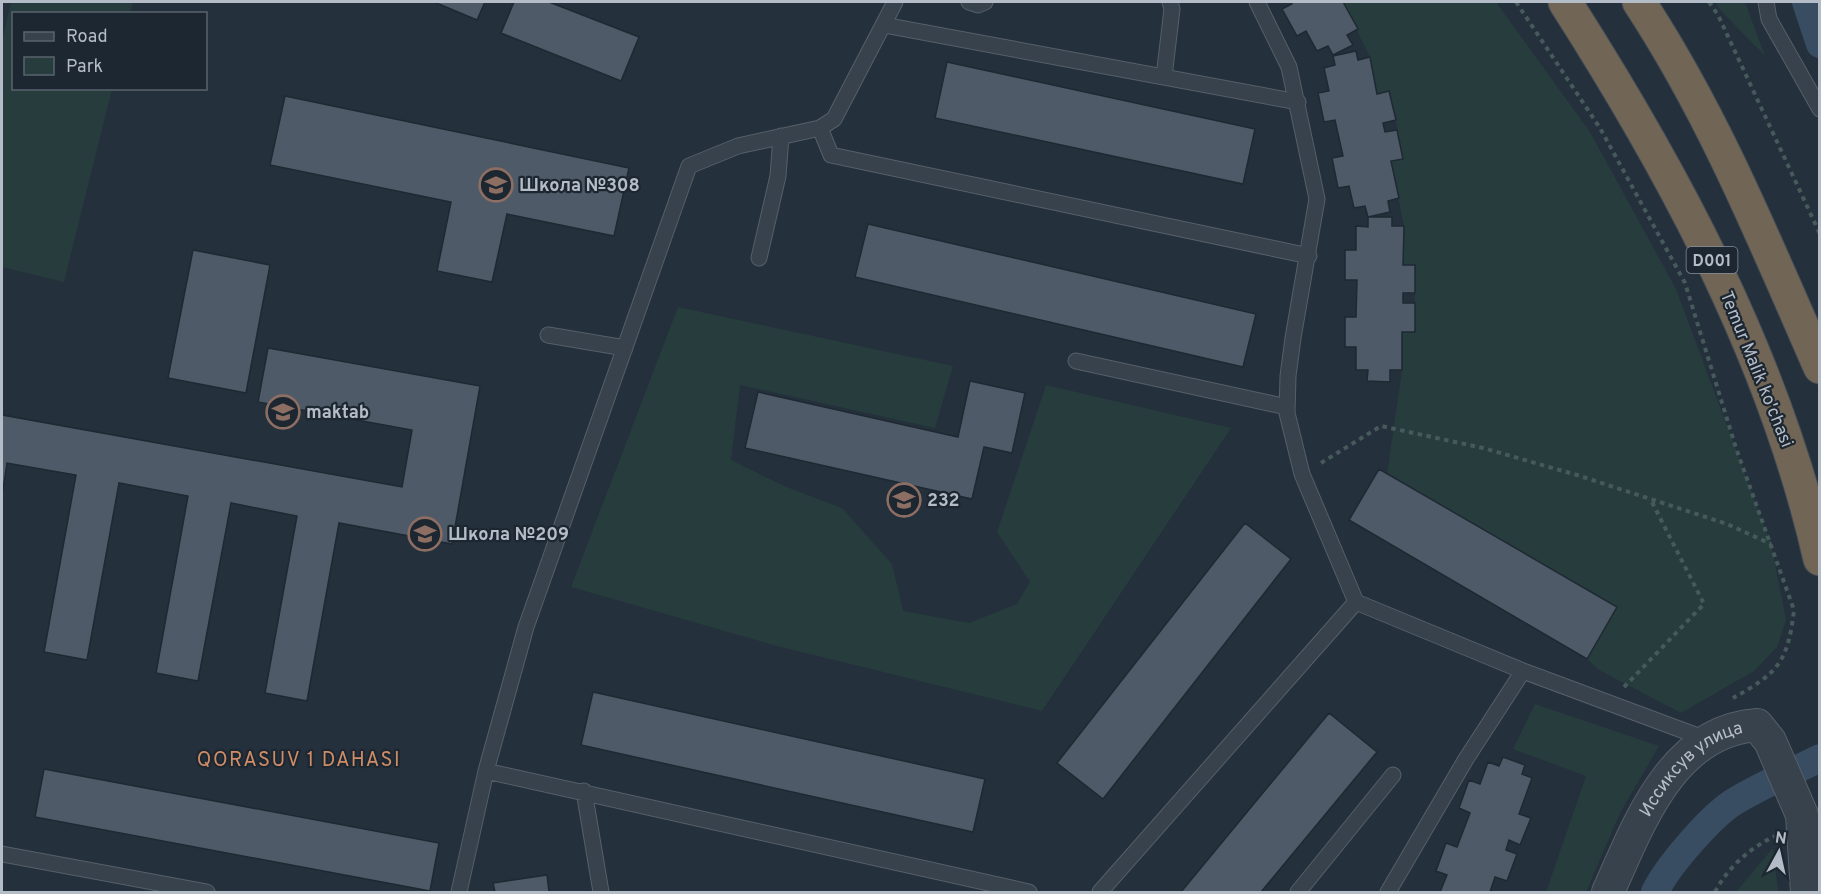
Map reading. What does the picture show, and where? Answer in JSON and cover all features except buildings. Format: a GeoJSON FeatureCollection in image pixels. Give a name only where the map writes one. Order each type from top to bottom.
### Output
{"type":"FeatureCollection","features":[{"type":"Feature","properties":{"kind":"highway","name":"Temur Malik ko'chasi"},"geometry":{"type":"LineString","coordinates":[[1564,2],[1639,122],[1676,187],[1731,302],[1770,393],[1817,549]]}},
{"type":"Feature","properties":{"kind":"highway"},"geometry":{"type":"LineString","coordinates":[[1639,2],[1697,98],[1732,166],[1820,367]]}},
{"type":"Feature","properties":{"kind":"street","name":"Иссиксув улица"},"geometry":{"type":"LineString","coordinates":[[1608,892],[1661,787],[1681,762],[1706,739],[1756,725],[1770,741],[1793,824],[1807,892]]}},
{"type":"Feature","properties":{"kind":"lane"},"geometry":{"type":"LineString","coordinates":[[459,892],[486,771],[526,627],[689,166],[738,146],[820,128],[834,119],[895,2]]}},
{"type":"Feature","properties":{"kind":"lane"},"geometry":{"type":"LineString","coordinates":[[969,2],[978,6],[985,2]]}},
{"type":"Feature","properties":{"kind":"lane"},"geometry":{"type":"LineString","coordinates":[[1164,78],[1172,9],[1170,2]]}},
{"type":"Feature","properties":{"kind":"lane"},"geometry":{"type":"LineString","coordinates":[[1257,2],[1289,68],[1317,199],[1309,256],[1293,338],[1287,407],[1302,474],[1356,602],[1523,671],[1706,739]]}},
{"type":"Feature","properties":{"kind":"lane"},"geometry":{"type":"LineString","coordinates":[[1766,2],[1769,19],[1820,109]]}},
{"type":"Feature","properties":{"kind":"lane"},"geometry":{"type":"LineString","coordinates":[[884,26],[1298,102]]}},
{"type":"Feature","properties":{"kind":"lane"},"geometry":{"type":"LineString","coordinates":[[820,128],[831,155],[1309,256]]}},
{"type":"Feature","properties":{"kind":"lane"},"geometry":{"type":"LineString","coordinates":[[759,258],[778,176],[781,136]]}},
{"type":"Feature","properties":{"kind":"lane"},"geometry":{"type":"LineString","coordinates":[[548,335],[625,348]]}},
{"type":"Feature","properties":{"kind":"lane"},"geometry":{"type":"LineString","coordinates":[[1076,361],[1287,407]]}},
{"type":"Feature","properties":{"kind":"lane"},"geometry":{"type":"LineString","coordinates":[[1100,892],[1356,602]]}},
{"type":"Feature","properties":{"kind":"lane"},"geometry":{"type":"LineString","coordinates":[[1388,892],[1466,759],[1523,671]]}},
{"type":"Feature","properties":{"kind":"lane"},"geometry":{"type":"LineString","coordinates":[[486,771],[1029,892]]}},
{"type":"Feature","properties":{"kind":"lane"},"geometry":{"type":"LineString","coordinates":[[1298,892],[1393,775]]}},
{"type":"Feature","properties":{"kind":"lane"},"geometry":{"type":"LineString","coordinates":[[584,791],[601,892]]}},
{"type":"Feature","properties":{"kind":"lane"},"geometry":{"type":"LineString","coordinates":[[2,854],[207,892]]}},
{"type":"Feature","properties":{"kind":"path"},"geometry":{"type":"LineString","coordinates":[[1516,2],[1600,128],[1685,283],[1736,448],[1794,610],[1791,634],[1775,670],[1763,682],[1725,703]]}},
{"type":"Feature","properties":{"kind":"path"},"geometry":{"type":"LineString","coordinates":[[1709,2],[1718,15],[1820,234]]}},
{"type":"Feature","properties":{"kind":"path"},"geometry":{"type":"LineString","coordinates":[[1302,474],[1381,426],[1483,448],[1577,476],[1727,524],[1771,544]]}},
{"type":"Feature","properties":{"kind":"path"},"geometry":{"type":"LineString","coordinates":[[1609,703],[1704,604],[1652,501]]}},
{"type":"Feature","properties":{"kind":"path"},"geometry":{"type":"LineString","coordinates":[[1715,892],[1723,877],[1755,846],[1793,824]]}},
{"type":"Feature","properties":{"kind":"green space"},"geometry":{"type":"Polygon","coordinates":[[[11,2],[133,2],[130,12],[12,12],[12,90],[112,90],[64,282],[2,267],[2,41],[11,2]]]}},
{"type":"Feature","properties":{"kind":"green space"},"geometry":{"type":"Polygon","coordinates":[[[1343,2],[1496,2],[1590,132],[1676,289],[1771,544],[1786,620],[1777,647],[1754,671],[1681,713],[1599,670],[1587,659],[1617,607],[1387,474],[1402,370],[1402,332],[1415,332],[1415,265],[1403,265],[1404,226],[1391,161],[1403,158],[1390,92],[1377,94],[1370,57],[1343,2]]]}},
{"type":"Feature","properties":{"kind":"green space"},"geometry":{"type":"Polygon","coordinates":[[[1715,2],[1745,2],[1765,56],[1721,11],[1715,2]]]}},
{"type":"Feature","properties":{"kind":"green space","name":"232"},"geometry":{"type":"Polygon","coordinates":[[[678,307],[953,366],[935,428],[740,385],[731,460],[784,486],[842,508],[892,564],[903,611],[969,623],[1017,604],[1030,582],[997,532],[1046,385],[1231,428],[1042,711],[777,646],[571,587],[678,307]]]}},
{"type":"Feature","properties":{"kind":"green space"},"geometry":{"type":"Polygon","coordinates":[[[1535,704],[1659,746],[1620,813],[1586,892],[1546,892],[1586,776],[1513,749],[1535,704]]]}},
{"type":"Feature","properties":{"kind":"green space"},"geometry":{"type":"Polygon","coordinates":[[[1773,848],[1778,892],[1736,892],[1773,848]]]}},
{"type":"Feature","properties":{"kind":"waterway"},"geometry":{"type":"LineString","coordinates":[[1806,2],[1820,44]]}},
{"type":"Feature","properties":{"kind":"waterway"},"geometry":{"type":"LineString","coordinates":[[1655,892],[1669,869],[1691,842],[1727,807],[1757,789],[1820,758]]}},
{"type":"Feature","properties":{"kind":"place","name":"Школа №308"},"geometry":{"type":"Point","coordinates":[496,185]}},
{"type":"Feature","properties":{"kind":"place","name":"maktab"},"geometry":{"type":"Point","coordinates":[283,412]}},
{"type":"Feature","properties":{"kind":"place","name":"232"},"geometry":{"type":"Point","coordinates":[904,500]}},
{"type":"Feature","properties":{"kind":"place","name":"Школа №209"},"geometry":{"type":"Point","coordinates":[425,534]}},
{"type":"Feature","properties":{"kind":"district","name":"QORASUV 1 DAHASI"},"geometry":{"type":"Point","coordinates":[299,759]}}]}
